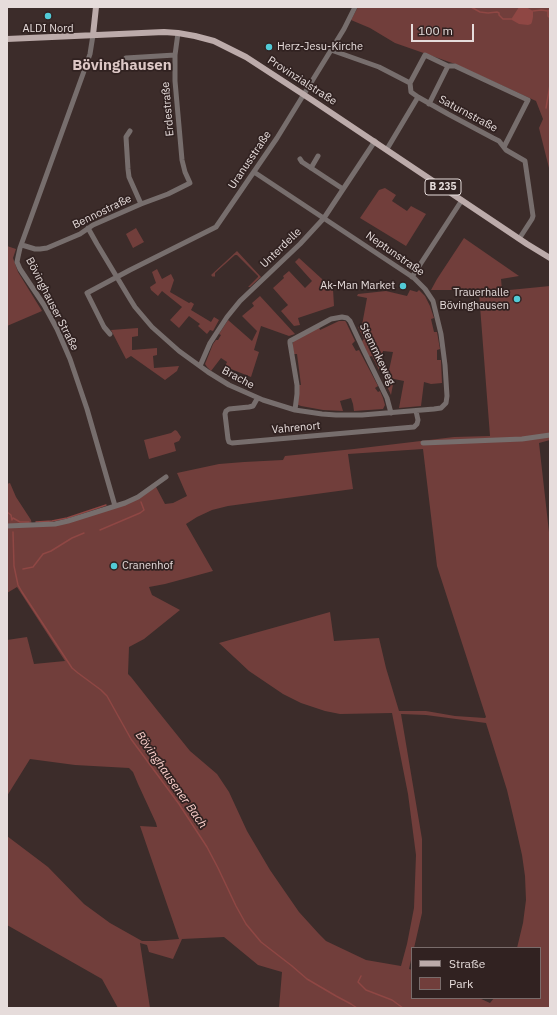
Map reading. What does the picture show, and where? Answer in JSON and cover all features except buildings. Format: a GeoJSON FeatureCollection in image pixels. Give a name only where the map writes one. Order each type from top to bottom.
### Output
{"type":"FeatureCollection","features":[{"type":"Feature","properties":{"kind":"main road","name":"Bövinghauser Straße"},"geometry":{"type":"LineString","coordinates":[[93,35],[96,7]]}},
{"type":"Feature","properties":{"kind":"main road","name":"Provinzialstraße"},"geometry":{"type":"LineString","coordinates":[[7,39],[149,33],[178,33],[205,38],[246,57],[375,141],[519,239],[550,258]]}},
{"type":"Feature","properties":{"kind":"street","name":"Uranusstraße"},"geometry":{"type":"LineString","coordinates":[[110,334],[104,327],[87,293],[216,227],[277,138],[344,29],[355,7]]}},
{"type":"Feature","properties":{"kind":"street","name":"Erdestraße"},"geometry":{"type":"LineString","coordinates":[[178,33],[175,55],[175,80],[182,153],[185,172],[190,183]]}},
{"type":"Feature","properties":{"kind":"street","name":"Bövinghauser Straße"},"geometry":{"type":"LineString","coordinates":[[93,35],[90,54],[17,262],[44,305],[70,359],[87,409],[115,506]]}},
{"type":"Feature","properties":{"kind":"street"},"geometry":{"type":"LineString","coordinates":[[331,50],[379,67],[410,83],[425,56],[448,66],[455,66],[528,100],[504,147]]}},
{"type":"Feature","properties":{"kind":"street"},"geometry":{"type":"LineString","coordinates":[[126,58],[175,55]]}},
{"type":"Feature","properties":{"kind":"street"},"geometry":{"type":"LineString","coordinates":[[429,104],[448,66]]}},
{"type":"Feature","properties":{"kind":"street","name":"Saturnstraße"},"geometry":{"type":"LineString","coordinates":[[410,83],[411,92],[418,97],[499,141],[506,150],[524,159],[526,163],[533,216],[519,239]]}},
{"type":"Feature","properties":{"kind":"street"},"geometry":{"type":"LineString","coordinates":[[387,149],[418,97]]}},
{"type":"Feature","properties":{"kind":"street"},"geometry":{"type":"LineString","coordinates":[[130,131],[126,137],[129,176],[141,204]]}},
{"type":"Feature","properties":{"kind":"street","name":"Unterdelle"},"geometry":{"type":"LineString","coordinates":[[200,366],[220,326],[240,301],[300,244],[324,218],[375,141]]}},
{"type":"Feature","properties":{"kind":"street"},"geometry":{"type":"LineString","coordinates":[[311,168],[318,156]]}},
{"type":"Feature","properties":{"kind":"street"},"geometry":{"type":"LineString","coordinates":[[300,159],[302,162],[343,189]]}},
{"type":"Feature","properties":{"kind":"street","name":"Neptunstraße"},"geometry":{"type":"LineString","coordinates":[[254,172],[412,277],[425,289],[433,301],[442,334],[447,396],[446,403]]}},
{"type":"Feature","properties":{"kind":"street","name":"Bennostraße"},"geometry":{"type":"LineString","coordinates":[[22,245],[40,249],[47,248],[80,234],[88,228],[190,183]]}},
{"type":"Feature","properties":{"kind":"street"},"geometry":{"type":"LineString","coordinates":[[412,277],[462,200]]}},
{"type":"Feature","properties":{"kind":"street","name":"Brache"},"geometry":{"type":"LineString","coordinates":[[88,228],[135,307],[152,328],[179,351],[208,372],[229,385],[257,399],[295,410],[336,415],[362,415],[416,411],[441,408],[446,403]]}},
{"type":"Feature","properties":{"kind":"street","name":"Stemmkeweg"},"geometry":{"type":"LineString","coordinates":[[295,410],[297,385],[290,341],[331,319],[342,317],[347,318],[350,321],[387,398],[391,413]]}},
{"type":"Feature","properties":{"kind":"street","name":"Vahrenort"},"geometry":{"type":"LineString","coordinates":[[257,399],[253,406],[229,409],[226,411],[225,414],[229,442],[232,443],[414,427],[418,420],[416,411]]}},
{"type":"Feature","properties":{"kind":"street"},"geometry":{"type":"LineString","coordinates":[[423,443],[522,439],[550,435]]}},
{"type":"Feature","properties":{"kind":"street"},"geometry":{"type":"LineString","coordinates":[[7,526],[55,524],[68,521],[138,497],[166,477]]}},
{"type":"Feature","properties":{"kind":"green space"},"geometry":{"type":"Polygon","coordinates":[[[358,7],[550,7],[550,172],[539,128],[543,119],[536,101],[455,64],[395,43],[370,28],[351,20],[358,7]]]}},
{"type":"Feature","properties":{"kind":"green space"},"geometry":{"type":"Polygon","coordinates":[[[385,188],[396,195],[392,201],[407,211],[411,206],[426,214],[406,246],[360,218],[379,190],[385,188]]]}},
{"type":"Feature","properties":{"kind":"green space"},"geometry":{"type":"Polygon","coordinates":[[[136,228],[144,242],[133,248],[126,234],[136,228]]]}},
{"type":"Feature","properties":{"kind":"green space"},"geometry":{"type":"Polygon","coordinates":[[[464,238],[519,276],[501,279],[502,290],[431,290],[464,238]]]}},
{"type":"Feature","properties":{"kind":"green space"},"geometry":{"type":"Polygon","coordinates":[[[7,246],[16,249],[13,258],[18,272],[42,311],[7,326],[7,246]]]}},
{"type":"Feature","properties":{"kind":"green space"},"geometry":{"type":"Polygon","coordinates":[[[237,251],[261,277],[250,287],[248,287],[258,276],[237,255],[235,255],[215,273],[215,277],[211,275],[237,251]]]}},
{"type":"Feature","properties":{"kind":"green space"},"geometry":{"type":"Polygon","coordinates":[[[299,258],[333,289],[334,306],[298,318],[300,325],[294,326],[281,311],[288,305],[273,288],[289,271],[305,288],[312,281],[295,262],[299,258]]]}},
{"type":"Feature","properties":{"kind":"green space"},"geometry":{"type":"Polygon","coordinates":[[[157,269],[162,279],[171,274],[174,280],[170,292],[189,303],[191,302],[194,304],[191,310],[211,322],[214,317],[219,320],[213,331],[210,330],[207,334],[198,326],[200,324],[189,316],[179,328],[170,320],[182,307],[162,291],[158,296],[151,290],[150,287],[156,283],[152,272],[157,269]]]}},
{"type":"Feature","properties":{"kind":"green space"},"geometry":{"type":"Polygon","coordinates":[[[550,286],[550,440],[539,443],[550,541],[550,1008],[279,1008],[282,972],[258,965],[224,937],[182,939],[173,959],[149,952],[147,945],[140,943],[150,1008],[118,1008],[102,979],[7,925],[7,836],[48,867],[84,904],[110,923],[142,941],[179,939],[140,826],[157,827],[156,823],[133,772],[129,768],[75,765],[30,759],[7,796],[7,640],[27,637],[34,664],[65,661],[17,587],[7,593],[7,484],[10,483],[16,497],[31,520],[32,525],[55,524],[125,503],[155,485],[165,504],[173,503],[187,496],[177,473],[219,464],[283,460],[285,456],[454,437],[490,436],[479,293],[550,286]],[[423,449],[348,454],[353,489],[228,506],[212,510],[186,524],[213,571],[149,587],[152,595],[180,610],[144,639],[129,647],[128,674],[190,751],[217,774],[229,792],[247,831],[270,870],[299,912],[326,941],[366,960],[401,966],[414,908],[416,855],[408,794],[392,713],[340,714],[301,703],[283,694],[249,671],[219,643],[330,612],[334,641],[379,638],[399,711],[426,711],[455,716],[485,718],[486,717],[437,566],[423,449]],[[401,714],[422,839],[422,913],[414,947],[411,947],[411,960],[409,969],[411,970],[411,999],[481,999],[490,1003],[493,999],[541,999],[541,947],[517,947],[523,923],[526,900],[525,876],[522,855],[507,790],[486,723],[426,715],[401,714]]]}},
{"type":"Feature","properties":{"kind":"green space"},"geometry":{"type":"Polygon","coordinates":[[[410,290],[417,292],[419,290],[425,296],[430,306],[434,318],[431,319],[434,332],[437,332],[440,349],[437,350],[437,360],[441,360],[442,383],[431,384],[424,382],[421,406],[399,408],[404,381],[394,379],[391,395],[386,384],[393,352],[383,351],[379,370],[372,356],[368,357],[361,342],[364,339],[358,327],[362,325],[367,298],[357,296],[358,294],[386,291],[407,296],[410,290]]]}},
{"type":"Feature","properties":{"kind":"green space"},"geometry":{"type":"Polygon","coordinates":[[[260,296],[295,334],[289,336],[261,326],[254,350],[259,352],[251,377],[231,369],[228,373],[223,371],[227,362],[221,358],[211,371],[205,364],[213,344],[216,340],[218,340],[221,335],[219,334],[228,320],[252,341],[257,331],[242,316],[254,306],[252,303],[260,296]]]}},
{"type":"Feature","properties":{"kind":"green space"},"geometry":{"type":"Polygon","coordinates":[[[339,321],[346,322],[355,341],[352,344],[356,351],[359,350],[378,386],[375,388],[378,392],[380,391],[383,398],[385,405],[383,409],[354,411],[351,398],[340,401],[343,411],[323,410],[296,404],[298,385],[301,385],[297,354],[294,354],[292,345],[294,340],[319,327],[320,330],[339,321]]]}},
{"type":"Feature","properties":{"kind":"green space"},"geometry":{"type":"Polygon","coordinates":[[[138,328],[138,336],[132,337],[132,350],[157,348],[157,355],[153,356],[154,368],[179,366],[177,371],[165,380],[131,356],[126,359],[111,330],[138,328]]]}},
{"type":"Feature","properties":{"kind":"green space"},"geometry":{"type":"Polygon","coordinates":[[[175,430],[181,437],[179,441],[174,443],[176,451],[149,459],[144,440],[171,433],[175,430]]]}},
{"type":"Feature","properties":{"kind":"shaded area"},"geometry":{"type":"Polygon","coordinates":[[[519,7],[526,7],[533,11],[531,24],[519,24],[512,20],[519,7]]]}},
{"type":"Feature","properties":{"kind":"waterway"},"geometry":{"type":"LineString","coordinates":[[471,7],[480,12],[497,12],[503,19],[512,19]]}},
{"type":"Feature","properties":{"kind":"waterway"},"geometry":{"type":"LineString","coordinates":[[550,10],[548,11],[548,16],[550,18]]}},
{"type":"Feature","properties":{"kind":"waterway"},"geometry":{"type":"LineString","coordinates":[[533,11],[548,11]]}},
{"type":"Feature","properties":{"kind":"waterway"},"geometry":{"type":"LineString","coordinates":[[546,108],[550,85]]}},
{"type":"Feature","properties":{"kind":"waterway"},"geometry":{"type":"LineString","coordinates":[[100,530],[140,513],[144,510],[141,502]]}},
{"type":"Feature","properties":{"kind":"waterway"},"geometry":{"type":"LineString","coordinates":[[36,522],[67,518],[106,505]]}},
{"type":"Feature","properties":{"kind":"waterway","name":"Bövinghausener Bach"},"geometry":{"type":"LineString","coordinates":[[7,512],[11,515],[12,520],[13,518],[20,522],[29,522]]}},
{"type":"Feature","properties":{"kind":"waterway","name":"Bövinghausener Bach"},"geometry":{"type":"LineString","coordinates":[[13,532],[14,566],[18,585],[22,592],[72,668],[107,696],[131,739],[179,804],[207,847],[246,924],[261,942],[307,979],[357,1008]]}},
{"type":"Feature","properties":{"kind":"waterway"},"geometry":{"type":"LineString","coordinates":[[23,569],[33,567],[43,554],[84,533]]}},
{"type":"Feature","properties":{"kind":"waterway"},"geometry":{"type":"LineString","coordinates":[[361,976],[358,982],[366,990],[392,1000],[403,1008]]}},
{"type":"Feature","properties":{"kind":"place","name":"ALDI Nord"},"geometry":{"type":"Point","coordinates":[48,16]}},
{"type":"Feature","properties":{"kind":"place","name":"Herz-Jesu-Kirche"},"geometry":{"type":"Point","coordinates":[269,47]}},
{"type":"Feature","properties":{"kind":"place","name":"Ak-Man Market"},"geometry":{"type":"Point","coordinates":[403,286]}},
{"type":"Feature","properties":{"kind":"place","name":"Trauerhalle Bövinghausen"},"geometry":{"type":"Point","coordinates":[517,299]}},
{"type":"Feature","properties":{"kind":"place","name":"Cranenhof"},"geometry":{"type":"Point","coordinates":[114,566]}},
{"type":"Feature","properties":{"kind":"district","name":"Bövinghausen"},"geometry":{"type":"Point","coordinates":[122,66]}}]}
